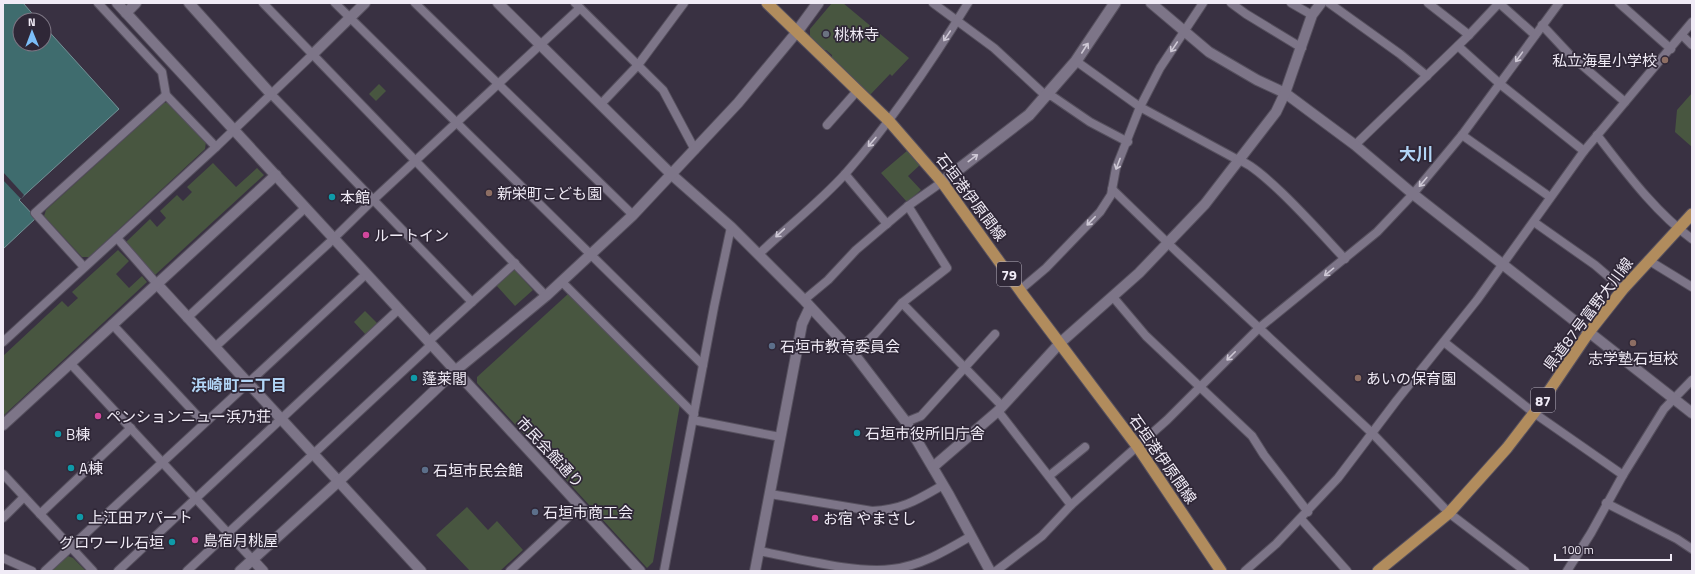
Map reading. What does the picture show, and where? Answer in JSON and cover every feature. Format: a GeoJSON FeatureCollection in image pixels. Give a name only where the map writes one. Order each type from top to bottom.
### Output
{"type":"FeatureCollection","features":[{"type":"Feature","properties":{"kind":"main road","name":"石垣港伊原間線"},"geometry":{"type":"LineString","coordinates":[[767,3],[796,33],[889,121],[942,182],[1020,290],[1137,446],[1221,571]]}},
{"type":"Feature","properties":{"kind":"main road"},"geometry":{"type":"LineString","coordinates":[[796,33],[818,3]]}},
{"type":"Feature","properties":{"kind":"main road"},"geometry":{"type":"LineString","coordinates":[[942,182],[1029,115],[1076,61],[1115,3]]}},
{"type":"Feature","properties":{"kind":"main road","name":"県道87号富野大川線"},"geometry":{"type":"LineString","coordinates":[[1381,570],[1449,512],[1507,448],[1534,413],[1589,332],[1648,260],[1692,214]]}},
{"type":"Feature","properties":{"kind":"street"},"geometry":{"type":"LineString","coordinates":[[98,3],[162,72],[166,95],[216,147]]}},
{"type":"Feature","properties":{"kind":"street","name":"市民会館通り"},"geometry":{"type":"LineString","coordinates":[[117,3],[640,571]]}},
{"type":"Feature","properties":{"kind":"street"},"geometry":{"type":"LineString","coordinates":[[126,13],[136,3]]}},
{"type":"Feature","properties":{"kind":"street"},"geometry":{"type":"LineString","coordinates":[[188,3],[270,93],[472,302]]}},
{"type":"Feature","properties":{"kind":"street"},"geometry":{"type":"LineString","coordinates":[[263,3],[546,296]]}},
{"type":"Feature","properties":{"kind":"street"},"geometry":{"type":"LineString","coordinates":[[335,3],[703,365]]}},
{"type":"Feature","properties":{"kind":"street"},"geometry":{"type":"LineString","coordinates":[[3,342],[216,147],[270,93],[312,55],[365,3]]}},
{"type":"Feature","properties":{"kind":"street"},"geometry":{"type":"LineString","coordinates":[[415,3],[633,215]]}},
{"type":"Feature","properties":{"kind":"street"},"geometry":{"type":"LineString","coordinates":[[498,3],[672,175],[759,254],[854,354],[906,422],[933,467],[990,571]]}},
{"type":"Feature","properties":{"kind":"street"},"geometry":{"type":"LineString","coordinates":[[600,104],[638,65],[684,3]]}},
{"type":"Feature","properties":{"kind":"street"},"geometry":{"type":"LineString","coordinates":[[933,3],[994,48],[1046,96],[1052,96],[1090,122],[1128,142]]}},
{"type":"Feature","properties":{"kind":"street"},"geometry":{"type":"LineString","coordinates":[[759,254],[816,203],[845,174],[889,121],[914,87],[968,3]]}},
{"type":"Feature","properties":{"kind":"street"},"geometry":{"type":"LineString","coordinates":[[1151,3],[1185,30],[1209,52],[1257,80],[1285,93],[1355,145],[1413,194],[1692,413]]}},
{"type":"Feature","properties":{"kind":"street"},"geometry":{"type":"LineString","coordinates":[[1020,290],[1046,268],[1100,212],[1111,195],[1116,168],[1128,142],[1140,107],[1160,68],[1203,3]]}},
{"type":"Feature","properties":{"kind":"street"},"geometry":{"type":"LineString","coordinates":[[1232,3],[1246,14],[1302,48]]}},
{"type":"Feature","properties":{"kind":"street"},"geometry":{"type":"LineString","coordinates":[[1291,3],[1312,15]]}},
{"type":"Feature","properties":{"kind":"street"},"geometry":{"type":"LineString","coordinates":[[933,467],[1000,408],[1060,343],[1113,297],[1205,204],[1272,116],[1285,93],[1302,48],[1312,15],[1321,3]]}},
{"type":"Feature","properties":{"kind":"street"},"geometry":{"type":"LineString","coordinates":[[1329,3],[1400,54],[1427,76]]}},
{"type":"Feature","properties":{"kind":"street"},"geometry":{"type":"LineString","coordinates":[[1428,3],[1470,35]]}},
{"type":"Feature","properties":{"kind":"street"},"geometry":{"type":"LineString","coordinates":[[1355,145],[1470,35],[1500,3],[1535,35]]}},
{"type":"Feature","properties":{"kind":"street"},"geometry":{"type":"LineString","coordinates":[[1619,3],[1671,49]]}},
{"type":"Feature","properties":{"kind":"street"},"geometry":{"type":"LineString","coordinates":[[996,571],[1042,536],[1071,505],[1167,420],[1259,328],[1377,232],[1413,194],[1462,135],[1500,84],[1555,5]]}},
{"type":"Feature","properties":{"kind":"street"},"geometry":{"type":"LineString","coordinates":[[215,347],[415,162],[456,122],[541,46],[577,6],[663,90],[696,150]]}},
{"type":"Feature","properties":{"kind":"street"},"geometry":{"type":"LineString","coordinates":[[1244,571],[1260,560],[1308,512],[1338,478],[1503,264],[1584,151],[1671,49],[1692,22]]}},
{"type":"Feature","properties":{"kind":"street"},"geometry":{"type":"LineString","coordinates":[[1542,25],[1570,55],[1625,102]]}},
{"type":"Feature","properties":{"kind":"street"},"geometry":{"type":"LineString","coordinates":[[240,571],[339,481],[455,371],[562,282],[633,215],[696,150],[738,103],[796,33]]}},
{"type":"Feature","properties":{"kind":"street"},"geometry":{"type":"LineString","coordinates":[[1682,35],[1692,45]]}},
{"type":"Feature","properties":{"kind":"street"},"geometry":{"type":"LineString","coordinates":[[1458,46],[1500,84],[1584,151]]}},
{"type":"Feature","properties":{"kind":"street"},"geometry":{"type":"LineString","coordinates":[[1076,61],[1140,107],[1238,160],[1246,162],[1278,189],[1345,259]]}},
{"type":"Feature","properties":{"kind":"street"},"geometry":{"type":"LineString","coordinates":[[827,125],[858,91]]}},
{"type":"Feature","properties":{"kind":"street"},"geometry":{"type":"LineString","coordinates":[[84,267],[36,213],[166,95]]}},
{"type":"Feature","properties":{"kind":"street"},"geometry":{"type":"LineString","coordinates":[[1462,135],[1550,197]]}},
{"type":"Feature","properties":{"kind":"street"},"geometry":{"type":"LineString","coordinates":[[1597,135],[1641,188],[1678,229],[1692,239]]}},
{"type":"Feature","properties":{"kind":"street"},"geometry":{"type":"LineString","coordinates":[[845,174],[887,224]]}},
{"type":"Feature","properties":{"kind":"street"},"geometry":{"type":"LineString","coordinates":[[3,425],[276,175]]}},
{"type":"Feature","properties":{"kind":"street"},"geometry":{"type":"LineString","coordinates":[[755,571],[780,436],[807,304],[856,250],[908,206],[942,182]]}},
{"type":"Feature","properties":{"kind":"street"},"geometry":{"type":"LineString","coordinates":[[1112,189],[1372,433],[1449,512],[1525,571]]}},
{"type":"Feature","properties":{"kind":"street"},"geometry":{"type":"LineString","coordinates":[[854,354],[875,334],[902,303],[946,268],[908,206]]}},
{"type":"Feature","properties":{"kind":"street"},"geometry":{"type":"LineString","coordinates":[[187,318],[305,208]]}},
{"type":"Feature","properties":{"kind":"street"},"geometry":{"type":"LineString","coordinates":[[1534,222],[1595,265],[1623,289]]}},
{"type":"Feature","properties":{"kind":"street"},"geometry":{"type":"LineString","coordinates":[[664,571],[731,227]]}},
{"type":"Feature","properties":{"kind":"street"},"geometry":{"type":"LineString","coordinates":[[117,238],[187,318],[421,571]]}},
{"type":"Feature","properties":{"kind":"street"},"geometry":{"type":"LineString","coordinates":[[1648,260],[1692,287]]}},
{"type":"Feature","properties":{"kind":"street"},"geometry":{"type":"LineString","coordinates":[[187,571],[515,263]]}},
{"type":"Feature","properties":{"kind":"street"},"geometry":{"type":"LineString","coordinates":[[45,571],[366,274]]}},
{"type":"Feature","properties":{"kind":"street"},"geometry":{"type":"LineString","coordinates":[[562,282],[694,417],[780,436]]}},
{"type":"Feature","properties":{"kind":"street"},"geometry":{"type":"LineString","coordinates":[[1113,297],[1146,336],[1199,388],[1252,436],[1264,455],[1308,512]]}},
{"type":"Feature","properties":{"kind":"street"},"geometry":{"type":"LineString","coordinates":[[902,303],[964,366],[1000,408],[1071,505]]}},
{"type":"Feature","properties":{"kind":"street"},"geometry":{"type":"LineString","coordinates":[[118,571],[282,420],[399,309]]}},
{"type":"Feature","properties":{"kind":"street"},"geometry":{"type":"LineString","coordinates":[[112,324],[204,423]]}},
{"type":"Feature","properties":{"kind":"street"},"geometry":{"type":"LineString","coordinates":[[906,422],[921,416],[994,334]]}},
{"type":"Feature","properties":{"kind":"street"},"geometry":{"type":"LineString","coordinates":[[1444,342],[1534,413],[1623,475]]}},
{"type":"Feature","properties":{"kind":"street"},"geometry":{"type":"LineString","coordinates":[[70,363],[263,571]]}},
{"type":"Feature","properties":{"kind":"street"},"geometry":{"type":"LineString","coordinates":[[1567,571],[1591,533],[1623,475],[1664,409],[1692,380]]}},
{"type":"Feature","properties":{"kind":"street"},"geometry":{"type":"LineString","coordinates":[[40,514],[130,428]]}},
{"type":"Feature","properties":{"kind":"street"},"geometry":{"type":"LineString","coordinates":[[1049,476],[1085,447]]}},
{"type":"Feature","properties":{"kind":"street"},"geometry":{"type":"LineString","coordinates":[[3,474],[93,571]]}},
{"type":"Feature","properties":{"kind":"street"},"geometry":{"type":"LineString","coordinates":[[770,494],[872,511],[904,506],[943,485]]}},
{"type":"Feature","properties":{"kind":"street"},"geometry":{"type":"LineString","coordinates":[[3,518],[24,497]]}},
{"type":"Feature","properties":{"kind":"street"},"geometry":{"type":"LineString","coordinates":[[1606,504],[1677,539],[1692,549]]}},
{"type":"Feature","properties":{"kind":"street"},"geometry":{"type":"LineString","coordinates":[[510,571],[580,506]]}},
{"type":"Feature","properties":{"kind":"street"},"geometry":{"type":"LineString","coordinates":[[1301,519],[1347,571]]}},
{"type":"Feature","properties":{"kind":"street"},"geometry":{"type":"LineString","coordinates":[[759,551],[830,565],[892,570],[937,556],[971,536]]}},
{"type":"Feature","properties":{"kind":"street"},"geometry":{"type":"LineString","coordinates":[[3,558],[32,571]]}},
{"type":"Feature","properties":{"kind":"shaded area"},"geometry":{"type":"Polygon","coordinates":[[[3,3],[23,3],[31,12],[12,12],[12,52],[52,52],[52,35],[119,109],[19,200],[36,218],[3,249],[3,3]]]}},
{"type":"Feature","properties":{"kind":"shaded area"},"geometry":{"type":"Polygon","coordinates":[[[832,3],[843,3],[909,58],[892,76],[890,74],[870,95],[832,58],[832,55],[826,50],[823,50],[810,37],[810,29],[832,3]]]}},
{"type":"Feature","properties":{"kind":"shaded area"},"geometry":{"type":"Polygon","coordinates":[[[379,84],[386,91],[376,101],[369,94],[379,84]]]}},
{"type":"Feature","properties":{"kind":"shaded area"},"geometry":{"type":"Polygon","coordinates":[[[1692,93],[1692,147],[1675,132],[1677,110],[1692,93]]]}},
{"type":"Feature","properties":{"kind":"shaded area"},"geometry":{"type":"Polygon","coordinates":[[[169,102],[206,142],[205,149],[89,257],[82,257],[44,216],[46,210],[164,103],[169,102]]]}},
{"type":"Feature","properties":{"kind":"shaded area"},"geometry":{"type":"Polygon","coordinates":[[[908,150],[921,164],[908,176],[921,190],[907,202],[881,173],[908,150]]]}},
{"type":"Feature","properties":{"kind":"shaded area"},"geometry":{"type":"Polygon","coordinates":[[[213,163],[236,187],[257,168],[264,175],[155,275],[125,243],[150,219],[157,227],[166,218],[160,211],[177,195],[183,201],[192,192],[187,187],[213,163]]]}},
{"type":"Feature","properties":{"kind":"shaded area"},"geometry":{"type":"Polygon","coordinates":[[[118,250],[129,261],[116,274],[129,288],[142,276],[147,282],[3,416],[3,356],[62,301],[68,307],[78,298],[72,292],[118,250]]]}},
{"type":"Feature","properties":{"kind":"shaded area"},"geometry":{"type":"Polygon","coordinates":[[[514,269],[533,290],[515,306],[496,285],[514,269]]]}},
{"type":"Feature","properties":{"kind":"shaded area"},"geometry":{"type":"Polygon","coordinates":[[[568,294],[680,404],[653,562],[647,568],[477,383],[477,377],[568,294]]]}},
{"type":"Feature","properties":{"kind":"shaded area"},"geometry":{"type":"Polygon","coordinates":[[[365,311],[378,324],[366,335],[354,322],[365,311]]]}},
{"type":"Feature","properties":{"kind":"shaded area"},"geometry":{"type":"Polygon","coordinates":[[[467,507],[488,530],[497,521],[523,550],[500,571],[470,571],[436,535],[467,507]]]}},
{"type":"Feature","properties":{"kind":"shaded area"},"geometry":{"type":"Polygon","coordinates":[[[68,556],[73,558],[86,571],[51,571],[68,556]]]}},
{"type":"Feature","properties":{"kind":"pier"},"geometry":{"type":"Polygon","coordinates":[[[3,172],[24,195],[21,199],[3,180],[3,172]]]}},
{"type":"Feature","properties":{"kind":"place","name":"桃林寺"},"geometry":{"type":"Point","coordinates":[826,34]}},
{"type":"Feature","properties":{"kind":"place","name":"私立海星小学校"},"geometry":{"type":"Point","coordinates":[1665,60]}},
{"type":"Feature","properties":{"kind":"place","name":"新栄町こども園"},"geometry":{"type":"Point","coordinates":[489,193]}},
{"type":"Feature","properties":{"kind":"place","name":"本館"},"geometry":{"type":"Point","coordinates":[332,197]}},
{"type":"Feature","properties":{"kind":"place","name":"ルートイン"},"geometry":{"type":"Point","coordinates":[366,235]}},
{"type":"Feature","properties":{"kind":"place","name":"志学塾石垣校"},"geometry":{"type":"Point","coordinates":[1633,343]}},
{"type":"Feature","properties":{"kind":"place","name":"石垣市教育委員会"},"geometry":{"type":"Point","coordinates":[772,346]}},
{"type":"Feature","properties":{"kind":"place","name":"蓬莱閣"},"geometry":{"type":"Point","coordinates":[414,378]}},
{"type":"Feature","properties":{"kind":"place","name":"あいの保育園"},"geometry":{"type":"Point","coordinates":[1358,378]}},
{"type":"Feature","properties":{"kind":"place","name":"ペンションニュー浜乃荘"},"geometry":{"type":"Point","coordinates":[98,416]}},
{"type":"Feature","properties":{"kind":"place","name":"石垣市役所旧庁舎"},"geometry":{"type":"Point","coordinates":[857,433]}},
{"type":"Feature","properties":{"kind":"place","name":"B棟"},"geometry":{"type":"Point","coordinates":[58,434]}},
{"type":"Feature","properties":{"kind":"place","name":"A棟"},"geometry":{"type":"Point","coordinates":[71,468]}},
{"type":"Feature","properties":{"kind":"place","name":"石垣市民会館"},"geometry":{"type":"Point","coordinates":[425,470]}},
{"type":"Feature","properties":{"kind":"place","name":"石垣市商工会"},"geometry":{"type":"Point","coordinates":[535,512]}},
{"type":"Feature","properties":{"kind":"place","name":"上江田アパート"},"geometry":{"type":"Point","coordinates":[80,517]}},
{"type":"Feature","properties":{"kind":"place","name":"お宿 やまさし"},"geometry":{"type":"Point","coordinates":[815,518]}},
{"type":"Feature","properties":{"kind":"place","name":"島宿月桃屋"},"geometry":{"type":"Point","coordinates":[195,540]}},
{"type":"Feature","properties":{"kind":"place","name":"グロワール石垣"},"geometry":{"type":"Point","coordinates":[172,542]}},
{"type":"Feature","properties":{"kind":"district","name":"大川"},"geometry":{"type":"Point","coordinates":[1416,154]}},
{"type":"Feature","properties":{"kind":"district","name":"浜崎町二丁目"},"geometry":{"type":"Point","coordinates":[239,385]}}]}
